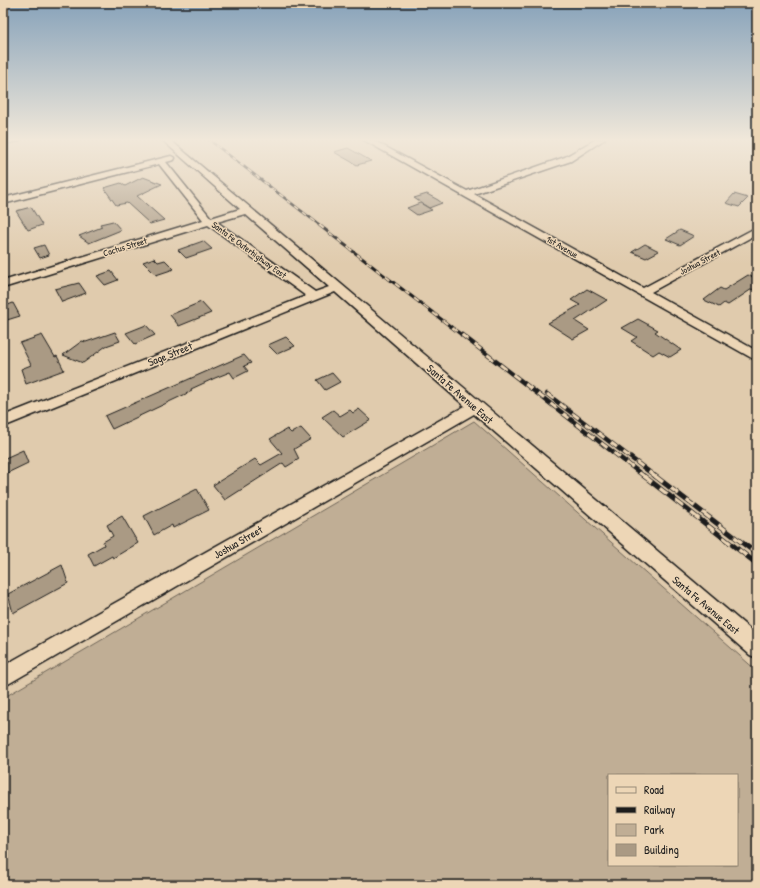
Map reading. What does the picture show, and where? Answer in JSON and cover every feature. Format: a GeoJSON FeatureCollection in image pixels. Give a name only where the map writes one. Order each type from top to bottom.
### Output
{"type":"FeatureCollection","features":[{"type":"Feature","properties":{"kind":"street"},"geometry":{"type":"LineString","coordinates":[[3,201],[84,180]]}},
{"type":"Feature","properties":{"kind":"street","name":"Santa Fe Outerhighway East"},"geometry":{"type":"LineString","coordinates":[[177,180],[209,221],[313,296]]}},
{"type":"Feature","properties":{"kind":"street","name":"Santa Fe Avenue East"},"geometry":{"type":"LineString","coordinates":[[212,180],[338,287],[474,407],[757,648]]}},
{"type":"Feature","properties":{"kind":"street","name":"1st Avenue"},"geometry":{"type":"LineString","coordinates":[[441,180],[757,358]]}},
{"type":"Feature","properties":{"kind":"street"},"geometry":{"type":"LineString","coordinates":[[466,194],[506,180]]}},
{"type":"Feature","properties":{"kind":"street","name":"Cactus Street"},"geometry":{"type":"LineString","coordinates":[[3,285],[247,210]]}},
{"type":"Feature","properties":{"kind":"street","name":"Joshua Street"},"geometry":{"type":"LineString","coordinates":[[642,293],[757,230]]}},
{"type":"Feature","properties":{"kind":"street","name":"Sage Street"},"geometry":{"type":"LineString","coordinates":[[3,422],[338,287]]}},
{"type":"Feature","properties":{"kind":"street","name":"Joshua Street"},"geometry":{"type":"LineString","coordinates":[[3,677],[474,407]]}},
{"type":"Feature","properties":{"kind":"green space"},"geometry":{"type":"Polygon","coordinates":[[[474,421],[757,671],[757,885],[3,885],[3,698],[474,421]]]}},
{"type":"Feature","properties":{"kind":"building"},"geometry":{"type":"Polygon","coordinates":[[[136,180],[152,180],[162,184],[137,196],[164,220],[150,224],[127,203],[116,205],[104,188],[121,183],[125,186],[136,180]]]}},
{"type":"Feature","properties":{"kind":"building"},"geometry":{"type":"Polygon","coordinates":[[[427,194],[442,203],[429,208],[414,198],[427,194]]]}},
{"type":"Feature","properties":{"kind":"building"},"geometry":{"type":"Polygon","coordinates":[[[734,194],[748,198],[739,207],[726,203],[734,194]]]}},
{"type":"Feature","properties":{"kind":"building"},"geometry":{"type":"Polygon","coordinates":[[[420,203],[432,210],[417,215],[407,208],[420,203]]]}},
{"type":"Feature","properties":{"kind":"building"},"geometry":{"type":"Polygon","coordinates":[[[31,207],[42,225],[28,230],[16,211],[31,207]]]}},
{"type":"Feature","properties":{"kind":"building"},"geometry":{"type":"Polygon","coordinates":[[[113,221],[121,230],[89,243],[79,236],[102,227],[100,224],[113,221]]]}},
{"type":"Feature","properties":{"kind":"building"},"geometry":{"type":"Polygon","coordinates":[[[680,230],[694,236],[680,245],[666,239],[680,230]]]}},
{"type":"Feature","properties":{"kind":"building"},"geometry":{"type":"Polygon","coordinates":[[[203,241],[212,249],[186,258],[178,250],[203,241]]]}},
{"type":"Feature","properties":{"kind":"building"},"geometry":{"type":"Polygon","coordinates":[[[645,244],[659,251],[646,258],[632,252],[645,244]]]}},
{"type":"Feature","properties":{"kind":"building"},"geometry":{"type":"Polygon","coordinates":[[[44,245],[49,255],[40,258],[34,248],[44,245]]]}},
{"type":"Feature","properties":{"kind":"building"},"geometry":{"type":"Polygon","coordinates":[[[154,258],[158,262],[165,260],[174,269],[156,275],[143,262],[154,258]]]}},
{"type":"Feature","properties":{"kind":"building"},"geometry":{"type":"Polygon","coordinates":[[[111,271],[118,280],[105,285],[97,276],[111,271]]]}},
{"type":"Feature","properties":{"kind":"building"},"geometry":{"type":"Polygon","coordinates":[[[748,275],[757,279],[757,292],[752,289],[728,305],[724,303],[719,307],[704,300],[720,288],[724,290],[748,275]]]}},
{"type":"Feature","properties":{"kind":"building"},"geometry":{"type":"Polygon","coordinates":[[[79,283],[86,293],[62,302],[55,289],[79,283]]]}},
{"type":"Feature","properties":{"kind":"building"},"geometry":{"type":"Polygon","coordinates":[[[587,289],[607,300],[575,321],[589,330],[573,339],[548,323],[580,305],[571,300],[587,289]]]}},
{"type":"Feature","properties":{"kind":"building"},"geometry":{"type":"Polygon","coordinates":[[[201,302],[211,313],[179,326],[170,315],[201,302]]]}},
{"type":"Feature","properties":{"kind":"building"},"geometry":{"type":"Polygon","coordinates":[[[13,303],[20,316],[7,320],[3,312],[3,307],[13,303]]]}},
{"type":"Feature","properties":{"kind":"building"},"geometry":{"type":"Polygon","coordinates":[[[638,319],[658,330],[655,332],[681,350],[670,357],[659,351],[653,355],[631,341],[637,337],[622,328],[638,319]]]}},
{"type":"Feature","properties":{"kind":"building"},"geometry":{"type":"Polygon","coordinates":[[[146,325],[155,335],[135,344],[126,333],[146,325]]]}},
{"type":"Feature","properties":{"kind":"building"},"geometry":{"type":"Polygon","coordinates":[[[115,332],[120,341],[106,346],[83,363],[63,355],[82,341],[86,342],[115,332]]]}},
{"type":"Feature","properties":{"kind":"building"},"geometry":{"type":"Polygon","coordinates":[[[42,335],[55,357],[57,356],[64,370],[26,384],[21,369],[31,365],[20,343],[42,335]]]}},
{"type":"Feature","properties":{"kind":"building"},"geometry":{"type":"Polygon","coordinates":[[[286,337],[295,346],[277,354],[268,345],[286,337]]]}},
{"type":"Feature","properties":{"kind":"building"},"geometry":{"type":"Polygon","coordinates":[[[244,355],[251,363],[244,366],[248,371],[234,378],[230,372],[215,378],[191,389],[192,391],[112,429],[105,416],[244,355]]]}},
{"type":"Feature","properties":{"kind":"building"},"geometry":{"type":"Polygon","coordinates":[[[332,373],[340,382],[325,390],[317,380],[332,373]]]}},
{"type":"Feature","properties":{"kind":"building"},"geometry":{"type":"Polygon","coordinates":[[[359,409],[371,420],[343,437],[322,417],[333,410],[340,416],[350,410],[353,413],[359,409]]]}},
{"type":"Feature","properties":{"kind":"building"},"geometry":{"type":"Polygon","coordinates":[[[301,428],[311,439],[294,449],[299,459],[286,467],[283,463],[225,500],[213,485],[255,459],[261,465],[282,453],[270,439],[287,429],[291,433],[301,428]]]}},
{"type":"Feature","properties":{"kind":"building"},"geometry":{"type":"Polygon","coordinates":[[[23,450],[28,463],[3,475],[3,459],[23,450]]]}},
{"type":"Feature","properties":{"kind":"building"},"geometry":{"type":"Polygon","coordinates":[[[197,489],[209,510],[173,528],[172,525],[154,535],[144,516],[197,489]]]}},
{"type":"Feature","properties":{"kind":"building"},"geometry":{"type":"Polygon","coordinates":[[[122,516],[138,543],[113,558],[112,556],[94,566],[88,554],[104,545],[103,542],[113,536],[107,525],[122,516]]]}},
{"type":"Feature","properties":{"kind":"building"},"geometry":{"type":"Polygon","coordinates":[[[62,565],[68,583],[13,613],[8,594],[62,565]]]}},
{"type":"Feature","properties":{"kind":"railway"},"geometry":{"type":"LineString","coordinates":[[262,180],[321,226]]}},
{"type":"Feature","properties":{"kind":"railway"},"geometry":{"type":"LineString","coordinates":[[319,225],[463,336]]}},
{"type":"Feature","properties":{"kind":"railway"},"geometry":{"type":"LineString","coordinates":[[462,335],[645,477]]}},
{"type":"Feature","properties":{"kind":"railway"},"geometry":{"type":"LineString","coordinates":[[547,394],[656,477]]}},
{"type":"Feature","properties":{"kind":"railway"},"geometry":{"type":"LineString","coordinates":[[644,476],[757,564]]}},
{"type":"Feature","properties":{"kind":"railway"},"geometry":{"type":"LineString","coordinates":[[655,476],[757,554]]}}]}
